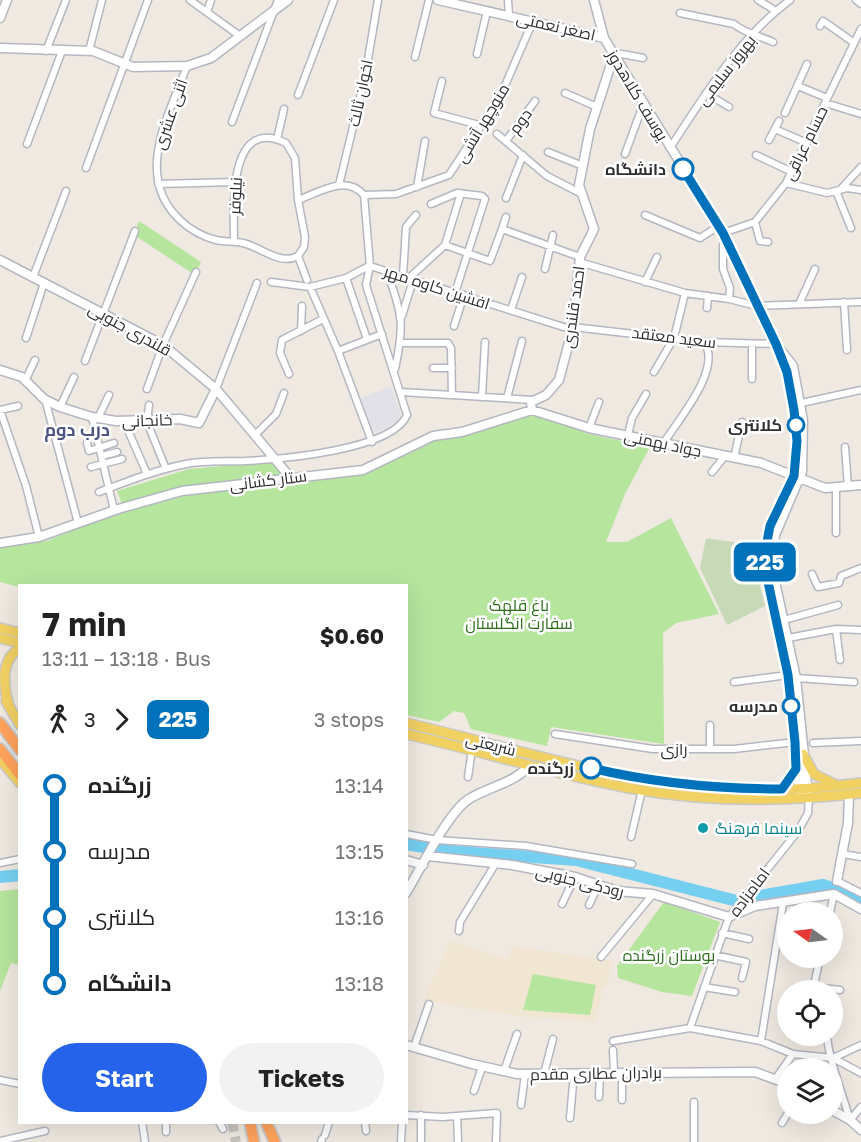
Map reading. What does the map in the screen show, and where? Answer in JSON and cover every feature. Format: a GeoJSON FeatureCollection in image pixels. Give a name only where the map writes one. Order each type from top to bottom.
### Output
{"type":"FeatureCollection","features":[{"type":"Feature","properties":{"kind":"highway"},"geometry":{"type":"LineString","coordinates":[[0,717],[18,740]]}},
{"type":"Feature","properties":{"kind":"highway"},"geometry":{"type":"LineString","coordinates":[[0,723],[18,747]]}},
{"type":"Feature","properties":{"kind":"highway"},"geometry":{"type":"LineString","coordinates":[[0,743],[18,765]]}},
{"type":"Feature","properties":{"kind":"highway"},"geometry":{"type":"LineString","coordinates":[[0,749],[18,772]]}},
{"type":"Feature","properties":{"kind":"highway"},"geometry":{"type":"LineString","coordinates":[[250,1124],[254,1142]]}},
{"type":"Feature","properties":{"kind":"highway"},"geometry":{"type":"LineString","coordinates":[[265,1124],[268,1142]]}},
{"type":"Feature","properties":{"kind":"highway"},"geometry":{"type":"LineString","coordinates":[[266,1124],[275,1142]]}},
{"type":"Feature","properties":{"kind":"main road"},"geometry":{"type":"LineString","coordinates":[[9,706],[4,689],[4,667],[7,658],[18,650]]}},
{"type":"Feature","properties":{"kind":"main road"},"geometry":{"type":"LineString","coordinates":[[0,688],[18,722]]}},
{"type":"Feature","properties":{"kind":"main road","name":"شریعتی"},"geometry":{"type":"LineString","coordinates":[[408,723],[634,778],[734,789],[782,789],[804,793],[861,783]]}},
{"type":"Feature","properties":{"kind":"main road","name":"شریعتی"},"geometry":{"type":"LineString","coordinates":[[408,735],[642,790],[727,798],[804,793],[849,795],[861,793]]}},
{"type":"Feature","properties":{"kind":"main road"},"geometry":{"type":"LineString","coordinates":[[530,765],[536,755]]}},
{"type":"Feature","properties":{"kind":"main road"},"geometry":{"type":"LineString","coordinates":[[800,755],[814,774],[829,784],[840,785]]}},
{"type":"Feature","properties":{"kind":"main road"},"geometry":{"type":"LineString","coordinates":[[782,789],[796,769],[800,755]]}},
{"type":"Feature","properties":{"kind":"main road"},"geometry":{"type":"LineString","coordinates":[[0,759],[18,781]]}},
{"type":"Feature","properties":{"kind":"street"},"geometry":{"type":"LineString","coordinates":[[0,18],[7,0]]}},
{"type":"Feature","properties":{"kind":"street"},"geometry":{"type":"LineString","coordinates":[[46,51],[66,0]]}},
{"type":"Feature","properties":{"kind":"street"},"geometry":{"type":"LineString","coordinates":[[89,51],[102,0]]}},
{"type":"Feature","properties":{"kind":"street"},"geometry":{"type":"LineString","coordinates":[[86,168],[148,0]]}},
{"type":"Feature","properties":{"kind":"street"},"geometry":{"type":"LineString","coordinates":[[190,0],[240,36]]}},
{"type":"Feature","properties":{"kind":"street"},"geometry":{"type":"LineString","coordinates":[[207,12],[211,0]]}},
{"type":"Feature","properties":{"kind":"street"},"geometry":{"type":"LineString","coordinates":[[0,48],[89,51],[139,68],[187,66],[211,58],[277,3],[288,0]]}},
{"type":"Feature","properties":{"kind":"street"},"geometry":{"type":"LineString","coordinates":[[298,95],[334,0]]}},
{"type":"Feature","properties":{"kind":"street","name":"اخوان ثالث"},"geometry":{"type":"LineString","coordinates":[[339,185],[365,77],[378,0]]}},
{"type":"Feature","properties":{"kind":"street"},"geometry":{"type":"LineString","coordinates":[[415,57],[429,0]]}},
{"type":"Feature","properties":{"kind":"street","name":"اصغر نعمتی"},"geometry":{"type":"LineString","coordinates":[[438,0],[459,2],[487,11],[604,38]]}},
{"type":"Feature","properties":{"kind":"street"},"geometry":{"type":"LineString","coordinates":[[508,0],[509,15]]}},
{"type":"Feature","properties":{"kind":"street","name":"یوسف کلاهدوز"},"geometry":{"type":"LineString","coordinates":[[594,0],[604,38],[721,230],[776,344],[796,404],[804,447],[797,478],[773,544],[772,568],[788,638],[804,793]]}},
{"type":"Feature","properties":{"kind":"street"},"geometry":{"type":"LineString","coordinates":[[758,0],[776,11]]}},
{"type":"Feature","properties":{"kind":"street","name":"بهروز سلیمی"},"geometry":{"type":"LineString","coordinates":[[670,148],[706,93],[755,33],[790,0]]}},
{"type":"Feature","properties":{"kind":"street"},"geometry":{"type":"LineString","coordinates":[[856,0],[861,4]]}},
{"type":"Feature","properties":{"kind":"street"},"geometry":{"type":"LineString","coordinates":[[232,122],[277,3]]}},
{"type":"Feature","properties":{"kind":"street"},"geometry":{"type":"LineString","coordinates":[[477,54],[487,11]]}},
{"type":"Feature","properties":{"kind":"street"},"geometry":{"type":"LineString","coordinates":[[680,13],[734,24],[740,30],[755,33],[773,42]]}},
{"type":"Feature","properties":{"kind":"street","name":"منوچهر آتشی"},"geometry":{"type":"LineString","coordinates":[[364,195],[396,194],[449,175],[500,97],[533,21]]}},
{"type":"Feature","properties":{"kind":"street"},"geometry":{"type":"LineString","coordinates":[[820,26],[823,21],[853,42]]}},
{"type":"Feature","properties":{"kind":"street","name":"حسام عراقی"},"geometry":{"type":"LineString","coordinates":[[755,222],[786,183],[860,31]]}},
{"type":"Feature","properties":{"kind":"street"},"geometry":{"type":"LineString","coordinates":[[27,144],[62,51]]}},
{"type":"Feature","properties":{"kind":"street"},"geometry":{"type":"LineString","coordinates":[[614,55],[622,54],[643,58]]}},
{"type":"Feature","properties":{"kind":"street","name":"احمد قلندری"},"geometry":{"type":"LineString","coordinates":[[533,400],[546,394],[559,380],[573,328],[579,260],[595,225],[579,185],[597,107],[614,55]]}},
{"type":"Feature","properties":{"kind":"street"},"geometry":{"type":"LineString","coordinates":[[785,113],[807,64]]}},
{"type":"Feature","properties":{"kind":"street","name":"اثنی عشری"},"geometry":{"type":"LineString","coordinates":[[187,66],[158,145],[156,158],[158,183],[165,202],[183,223],[217,241],[234,241],[258,247],[281,259],[298,256]]}},
{"type":"Feature","properties":{"kind":"street"},"geometry":{"type":"LineString","coordinates":[[442,81],[434,113],[483,126]]}},
{"type":"Feature","properties":{"kind":"street"},"geometry":{"type":"LineString","coordinates":[[798,86],[861,114]]}},
{"type":"Feature","properties":{"kind":"street"},"geometry":{"type":"LineString","coordinates":[[565,93],[597,107]]}},
{"type":"Feature","properties":{"kind":"street"},"geometry":{"type":"LineString","coordinates":[[706,93],[729,107]]}},
{"type":"Feature","properties":{"kind":"street","name":"دوم"},"geometry":{"type":"LineString","coordinates":[[506,141],[535,101]]}},
{"type":"Feature","properties":{"kind":"street"},"geometry":{"type":"LineString","coordinates":[[625,154],[643,105]]}},
{"type":"Feature","properties":{"kind":"street"},"geometry":{"type":"LineString","coordinates":[[284,108],[277,139],[292,150],[305,237],[304,248],[298,256],[307,280]]}},
{"type":"Feature","properties":{"kind":"street"},"geometry":{"type":"LineString","coordinates":[[769,140],[779,121]]}},
{"type":"Feature","properties":{"kind":"street"},"geometry":{"type":"LineString","coordinates":[[775,129],[807,143]]}},
{"type":"Feature","properties":{"kind":"street"},"geometry":{"type":"LineString","coordinates":[[497,134],[554,181],[582,194]]}},
{"type":"Feature","properties":{"kind":"street","name":"نیلوفر"},"geometry":{"type":"LineString","coordinates":[[234,241],[235,182],[239,163],[251,145],[269,138],[277,139]]}},
{"type":"Feature","properties":{"kind":"street"},"geometry":{"type":"LineString","coordinates":[[417,187],[425,141]]}},
{"type":"Feature","properties":{"kind":"street"},"geometry":{"type":"LineString","coordinates":[[548,152],[584,166]]}},
{"type":"Feature","properties":{"kind":"street"},"geometry":{"type":"LineString","coordinates":[[506,198],[523,155]]}},
{"type":"Feature","properties":{"kind":"street"},"geometry":{"type":"LineString","coordinates":[[756,155],[792,172]]}},
{"type":"Feature","properties":{"kind":"street"},"geometry":{"type":"LineString","coordinates":[[838,191],[861,167]]}},
{"type":"Feature","properties":{"kind":"street"},"geometry":{"type":"LineString","coordinates":[[158,183],[235,182]]}},
{"type":"Feature","properties":{"kind":"street"},"geometry":{"type":"LineString","coordinates":[[786,183],[827,193],[861,190]]}},
{"type":"Feature","properties":{"kind":"street"},"geometry":{"type":"LineString","coordinates":[[298,200],[339,185],[352,184],[364,195]]}},
{"type":"Feature","properties":{"kind":"street"},"geometry":{"type":"LineString","coordinates":[[838,191],[851,228]]}},
{"type":"Feature","properties":{"kind":"street"},"geometry":{"type":"LineString","coordinates":[[33,277],[66,192]]}},
{"type":"Feature","properties":{"kind":"street"},"geometry":{"type":"LineString","coordinates":[[409,278],[445,245],[460,193]]}},
{"type":"Feature","properties":{"kind":"street"},"geometry":{"type":"LineString","coordinates":[[430,204],[460,193],[482,196],[485,202],[456,293]]}},
{"type":"Feature","properties":{"kind":"street","name":"افشین کاوه مهر"},"geometry":{"type":"LineString","coordinates":[[364,195],[370,266],[573,328]]}},
{"type":"Feature","properties":{"kind":"street"},"geometry":{"type":"LineString","coordinates":[[394,371],[401,343],[402,316],[409,278],[406,227],[416,215]]}},
{"type":"Feature","properties":{"kind":"street"},"geometry":{"type":"LineString","coordinates":[[645,215],[700,238],[721,230],[755,222],[760,241],[768,242]]}},
{"type":"Feature","properties":{"kind":"street"},"geometry":{"type":"LineString","coordinates":[[445,245],[492,261],[506,217]]}},
{"type":"Feature","properties":{"kind":"street"},"geometry":{"type":"LineString","coordinates":[[502,229],[579,260],[686,293],[729,299],[757,306],[861,302]]}},
{"type":"Feature","properties":{"kind":"street"},"geometry":{"type":"LineString","coordinates":[[85,362],[135,231]]}},
{"type":"Feature","properties":{"kind":"street"},"geometry":{"type":"LineString","coordinates":[[545,269],[553,235]]}},
{"type":"Feature","properties":{"kind":"street"},"geometry":{"type":"LineString","coordinates":[[723,245],[723,268],[730,288],[729,299]]}},
{"type":"Feature","properties":{"kind":"street"},"geometry":{"type":"LineString","coordinates":[[645,282],[657,257]]}},
{"type":"Feature","properties":{"kind":"street","name":"قلندری جنوبی"},"geometry":{"type":"LineString","coordinates":[[0,260],[163,345],[216,389],[290,477]]}},
{"type":"Feature","properties":{"kind":"street"},"geometry":{"type":"LineString","coordinates":[[271,282],[310,287],[346,278],[370,266]]}},
{"type":"Feature","properties":{"kind":"street"},"geometry":{"type":"LineString","coordinates":[[99,492],[147,474],[205,461],[274,458],[372,442],[402,426],[407,415],[366,285],[370,266]]}},
{"type":"Feature","properties":{"kind":"street"},"geometry":{"type":"LineString","coordinates":[[799,304],[815,269]]}},
{"type":"Feature","properties":{"kind":"street"},"geometry":{"type":"LineString","coordinates":[[387,271],[402,316]]}},
{"type":"Feature","properties":{"kind":"street"},"geometry":{"type":"LineString","coordinates":[[147,389],[163,345],[196,272]]}},
{"type":"Feature","properties":{"kind":"street"},"geometry":{"type":"LineString","coordinates":[[511,310],[522,277]]}},
{"type":"Feature","properties":{"kind":"street"},"geometry":{"type":"LineString","coordinates":[[346,278],[368,339]]}},
{"type":"Feature","properties":{"kind":"street"},"geometry":{"type":"LineString","coordinates":[[26,338],[44,283]]}},
{"type":"Feature","properties":{"kind":"street"},"geometry":{"type":"LineString","coordinates":[[216,389],[257,284]]}},
{"type":"Feature","properties":{"kind":"street"},"geometry":{"type":"LineString","coordinates":[[310,287],[338,351],[372,442]]}},
{"type":"Feature","properties":{"kind":"street"},"geometry":{"type":"LineString","coordinates":[[654,372],[674,338],[686,293]]}},
{"type":"Feature","properties":{"kind":"street"},"geometry":{"type":"LineString","coordinates":[[454,326],[464,296]]}},
{"type":"Feature","properties":{"kind":"street"},"geometry":{"type":"LineString","coordinates":[[707,308],[708,296]]}},
{"type":"Feature","properties":{"kind":"street"},"geometry":{"type":"LineString","coordinates":[[844,302],[847,350]]}},
{"type":"Feature","properties":{"kind":"street"},"geometry":{"type":"LineString","coordinates":[[301,331],[302,306]]}},
{"type":"Feature","properties":{"kind":"street"},"geometry":{"type":"LineString","coordinates":[[289,375],[282,362],[280,345],[282,340],[323,319]]}},
{"type":"Feature","properties":{"kind":"street","name":"سعید معتقد"},"geometry":{"type":"LineString","coordinates":[[573,328],[704,342],[776,344]]}},
{"type":"Feature","properties":{"kind":"street"},"geometry":{"type":"LineString","coordinates":[[338,351],[382,334]]}},
{"type":"Feature","properties":{"kind":"street"},"geometry":{"type":"LineString","coordinates":[[507,398],[522,341]]}},
{"type":"Feature","properties":{"kind":"street"},"geometry":{"type":"LineString","coordinates":[[482,397],[485,342]]}},
{"type":"Feature","properties":{"kind":"street"},"geometry":{"type":"LineString","coordinates":[[663,444],[709,368],[710,356],[704,342]]}},
{"type":"Feature","properties":{"kind":"street"},"geometry":{"type":"LineString","coordinates":[[401,343],[448,344],[452,368],[452,395]]}},
{"type":"Feature","properties":{"kind":"street"},"geometry":{"type":"LineString","coordinates":[[752,344],[752,379]]}},
{"type":"Feature","properties":{"kind":"street"},"geometry":{"type":"LineString","coordinates":[[25,381],[35,360]]}},
{"type":"Feature","properties":{"kind":"street"},"geometry":{"type":"LineString","coordinates":[[433,368],[452,368]]}},
{"type":"Feature","properties":{"kind":"street","name":"خانجانی"},"geometry":{"type":"LineString","coordinates":[[0,370],[25,381],[44,399],[60,407],[124,422],[180,419],[199,423],[216,389]]}},
{"type":"Feature","properties":{"kind":"street"},"geometry":{"type":"LineString","coordinates":[[60,407],[74,377]]}},
{"type":"Feature","properties":{"kind":"street"},"geometry":{"type":"LineString","coordinates":[[796,404],[861,390]]}},
{"type":"Feature","properties":{"kind":"street"},"geometry":{"type":"LineString","coordinates":[[401,392],[533,400],[530,405],[532,410]]}},
{"type":"Feature","properties":{"kind":"street"},"geometry":{"type":"LineString","coordinates":[[255,435],[276,414],[284,393]]}},
{"type":"Feature","properties":{"kind":"street"},"geometry":{"type":"LineString","coordinates":[[628,435],[632,418],[646,393]]}},
{"type":"Feature","properties":{"kind":"street"},"geometry":{"type":"LineString","coordinates":[[109,394],[95,417],[114,510]]}},
{"type":"Feature","properties":{"kind":"street"},"geometry":{"type":"LineString","coordinates":[[44,399],[78,523]]}},
{"type":"Feature","properties":{"kind":"street"},"geometry":{"type":"LineString","coordinates":[[589,428],[599,402]]}},
{"type":"Feature","properties":{"kind":"street"},"geometry":{"type":"LineString","coordinates":[[149,405],[147,422],[166,469]]}},
{"type":"Feature","properties":{"kind":"street"},"geometry":{"type":"LineString","coordinates":[[18,406],[0,410],[26,486],[39,537]]}},
{"type":"Feature","properties":{"kind":"street","name":"جواد بهمنی"},"geometry":{"type":"LineString","coordinates":[[532,410],[589,428],[761,463],[797,478],[836,488],[861,485]]}},
{"type":"Feature","properties":{"kind":"street","name":"ستار کشانی"},"geometry":{"type":"LineString","coordinates":[[0,543],[39,537],[114,510],[182,491],[363,470],[375,466],[422,440],[462,432],[532,410]]}},
{"type":"Feature","properties":{"kind":"street"},"geometry":{"type":"LineString","coordinates":[[124,422],[147,474]]}},
{"type":"Feature","properties":{"kind":"street"},"geometry":{"type":"LineString","coordinates":[[734,458],[742,422]]}},
{"type":"Feature","properties":{"kind":"street"},"geometry":{"type":"LineString","coordinates":[[87,444],[89,451],[114,443]]}},
{"type":"Feature","properties":{"kind":"street"},"geometry":{"type":"LineString","coordinates":[[845,447],[848,487]]}},
{"type":"Feature","properties":{"kind":"street"},"geometry":{"type":"LineString","coordinates":[[91,467],[117,452]]}},
{"type":"Feature","properties":{"kind":"street"},"geometry":{"type":"LineString","coordinates":[[712,472],[725,456]]}},
{"type":"Feature","properties":{"kind":"street"},"geometry":{"type":"LineString","coordinates":[[103,460],[122,459]]}},
{"type":"Feature","properties":{"kind":"street","name":"یوسف کلاهدوز"},"geometry":{"type":"LineString","coordinates":[[797,478],[770,526],[765,552],[768,582],[792,676],[795,742],[800,755]]}},
{"type":"Feature","properties":{"kind":"street"},"geometry":{"type":"LineString","coordinates":[[836,488],[836,533]]}},
{"type":"Feature","properties":{"kind":"street"},"geometry":{"type":"LineString","coordinates":[[812,574],[818,587],[839,583],[841,576],[861,568]]}},
{"type":"Feature","properties":{"kind":"street"},"geometry":{"type":"LineString","coordinates":[[784,620],[838,605]]}},
{"type":"Feature","properties":{"kind":"street"},"geometry":{"type":"LineString","coordinates":[[788,638],[836,629],[861,630]]}},
{"type":"Feature","properties":{"kind":"street"},"geometry":{"type":"LineString","coordinates":[[836,629],[840,660]]}},
{"type":"Feature","properties":{"kind":"street"},"geometry":{"type":"LineString","coordinates":[[734,682],[792,676],[854,682]]}},
{"type":"Feature","properties":{"kind":"street"},"geometry":{"type":"LineString","coordinates":[[710,725],[710,749]]}},
{"type":"Feature","properties":{"kind":"street","name":"رازی"},"geometry":{"type":"LineString","coordinates":[[555,734],[653,749],[710,749],[795,742]]}},
{"type":"Feature","properties":{"kind":"street"},"geometry":{"type":"LineString","coordinates":[[813,743],[861,741]]}},
{"type":"Feature","properties":{"kind":"street"},"geometry":{"type":"LineString","coordinates":[[468,777],[472,749]]}},
{"type":"Feature","properties":{"kind":"street"},"geometry":{"type":"LineString","coordinates":[[408,890],[437,840],[466,801],[514,780],[530,765]]}},
{"type":"Feature","properties":{"kind":"street"},"geometry":{"type":"LineString","coordinates":[[632,837],[642,790]]}},
{"type":"Feature","properties":{"kind":"street","name":"امامزاده"},"geometry":{"type":"LineString","coordinates":[[690,1028],[729,917],[798,831],[808,813],[804,793]]}},
{"type":"Feature","properties":{"kind":"street"},"geometry":{"type":"LineString","coordinates":[[849,795],[843,854],[837,881],[861,893]]}},
{"type":"Feature","properties":{"kind":"street","name":"رودکی جنوبی"},"geometry":{"type":"LineString","coordinates":[[408,834],[437,840],[526,846],[632,864]]}},
{"type":"Feature","properties":{"kind":"street"},"geometry":{"type":"LineString","coordinates":[[843,854],[861,857]]}},
{"type":"Feature","properties":{"kind":"street","name":"رودکی جنوبی"},"geometry":{"type":"LineString","coordinates":[[428,856],[496,863],[575,877],[629,893],[653,894],[729,917]]}},
{"type":"Feature","properties":{"kind":"street"},"geometry":{"type":"LineString","coordinates":[[0,863],[18,859]]}},
{"type":"Feature","properties":{"kind":"street"},"geometry":{"type":"LineString","coordinates":[[408,861],[423,865]]}},
{"type":"Feature","properties":{"kind":"street"},"geometry":{"type":"LineString","coordinates":[[459,931],[460,922],[496,863]]}},
{"type":"Feature","properties":{"kind":"street"},"geometry":{"type":"LineString","coordinates":[[562,904],[575,877]]}},
{"type":"Feature","properties":{"kind":"street"},"geometry":{"type":"LineString","coordinates":[[589,905],[599,884]]}},
{"type":"Feature","properties":{"kind":"street"},"geometry":{"type":"LineString","coordinates":[[601,957],[653,894]]}},
{"type":"Feature","properties":{"kind":"street"},"geometry":{"type":"LineString","coordinates":[[789,902],[834,894],[861,909]]}},
{"type":"Feature","properties":{"kind":"street"},"geometry":{"type":"LineString","coordinates":[[832,902],[834,894]]}},
{"type":"Feature","properties":{"kind":"street"},"geometry":{"type":"LineString","coordinates":[[729,917],[755,906],[777,904]]}},
{"type":"Feature","properties":{"kind":"street"},"geometry":{"type":"LineString","coordinates":[[722,933],[749,939]]}},
{"type":"Feature","properties":{"kind":"street"},"geometry":{"type":"LineString","coordinates":[[761,1041],[777,941]]}},
{"type":"Feature","properties":{"kind":"street"},"geometry":{"type":"LineString","coordinates":[[714,955],[746,962],[742,978]]}},
{"type":"Feature","properties":{"kind":"street"},"geometry":{"type":"LineString","coordinates":[[704,987],[735,992]]}},
{"type":"Feature","properties":{"kind":"street"},"geometry":{"type":"LineString","coordinates":[[410,1046],[429,1004]]}},
{"type":"Feature","properties":{"kind":"street"},"geometry":{"type":"LineString","coordinates":[[613,1041],[690,1028],[761,1041],[793,1054],[833,1058],[861,1045]]}},
{"type":"Feature","properties":{"kind":"street"},"geometry":{"type":"LineString","coordinates":[[504,1071],[517,1034]]}},
{"type":"Feature","properties":{"kind":"street"},"geometry":{"type":"LineString","coordinates":[[544,1074],[553,1039]]}},
{"type":"Feature","properties":{"kind":"street","name":"برادران عطاری مقدم"},"geometry":{"type":"LineString","coordinates":[[410,1046],[482,1067],[525,1074],[755,1072],[776,1078]]}},
{"type":"Feature","properties":{"kind":"street"},"geometry":{"type":"LineString","coordinates":[[827,1046],[833,1058]]}},
{"type":"Feature","properties":{"kind":"street"},"geometry":{"type":"LineString","coordinates":[[613,1050],[622,1100]]}},
{"type":"Feature","properties":{"kind":"street"},"geometry":{"type":"LineString","coordinates":[[776,1078],[793,1054]]}},
{"type":"Feature","properties":{"kind":"street"},"geometry":{"type":"LineString","coordinates":[[843,1064],[861,1074]]}},
{"type":"Feature","properties":{"kind":"street"},"geometry":{"type":"LineString","coordinates":[[474,1091],[482,1067]]}},
{"type":"Feature","properties":{"kind":"street"},"geometry":{"type":"LineString","coordinates":[[599,1096],[600,1072]]}},
{"type":"Feature","properties":{"kind":"street"},"geometry":{"type":"LineString","coordinates":[[570,1118],[574,1073]]}},
{"type":"Feature","properties":{"kind":"street"},"geometry":{"type":"LineString","coordinates":[[521,1105],[525,1074]]}},
{"type":"Feature","properties":{"kind":"street"},"geometry":{"type":"LineString","coordinates":[[0,1080],[18,1084]]}},
{"type":"Feature","properties":{"kind":"street"},"geometry":{"type":"LineString","coordinates":[[843,1094],[850,1120]]}},
{"type":"Feature","properties":{"kind":"street"},"geometry":{"type":"LineString","coordinates":[[694,1102],[694,1142]]}},
{"type":"Feature","properties":{"kind":"street"},"geometry":{"type":"LineString","coordinates":[[850,1120],[861,1107]]}},
{"type":"Feature","properties":{"kind":"street"},"geometry":{"type":"LineString","coordinates":[[408,1115],[457,1116],[497,1113],[496,1142]]}},
{"type":"Feature","properties":{"kind":"street"},"geometry":{"type":"LineString","coordinates":[[420,1142],[421,1115]]}},
{"type":"Feature","properties":{"kind":"street"},"geometry":{"type":"LineString","coordinates":[[457,1116],[458,1142]]}},
{"type":"Feature","properties":{"kind":"street"},"geometry":{"type":"LineString","coordinates":[[843,1116],[861,1130]]}},
{"type":"Feature","properties":{"kind":"street"},"geometry":{"type":"LineString","coordinates":[[143,1124],[146,1135],[145,1142]]}},
{"type":"Feature","properties":{"kind":"street"},"geometry":{"type":"LineString","coordinates":[[166,1124],[166,1132]]}},
{"type":"Feature","properties":{"kind":"street"},"geometry":{"type":"LineString","coordinates":[[220,1124],[223,1129]]}},
{"type":"Feature","properties":{"kind":"street"},"geometry":{"type":"LineString","coordinates":[[323,1139],[328,1124]]}},
{"type":"Feature","properties":{"kind":"street"},"geometry":{"type":"LineString","coordinates":[[365,1124],[366,1131]]}},
{"type":"Feature","properties":{"kind":"street"},"geometry":{"type":"LineString","coordinates":[[401,1142],[402,1124]]}},
{"type":"Feature","properties":{"kind":"street"},"geometry":{"type":"LineString","coordinates":[[0,1141],[45,1131]]}},
{"type":"Feature","properties":{"kind":"shaded area"},"geometry":{"type":"Polygon","coordinates":[[[391,386],[400,412],[399,420],[377,433],[373,432],[360,398],[391,386]]]}},
{"type":"Feature","properties":{"kind":"shaded area"},"geometry":{"type":"Polygon","coordinates":[[[450,941],[507,959],[512,946],[613,961],[607,985],[602,988],[597,1022],[521,1016],[423,1001],[450,941]]]}},
{"type":"Feature","properties":{"kind":"green space"},"geometry":{"type":"Polygon","coordinates":[[[139,221],[201,262],[195,275],[134,235],[139,221]]]}},
{"type":"Feature","properties":{"kind":"green space","name":"باغ قلهک سفارت انگلستان"},"geometry":{"type":"Polygon","coordinates":[[[536,415],[589,434],[650,447],[625,494],[606,542],[627,542],[671,518],[719,614],[676,623],[663,633],[664,744],[551,727],[547,746],[471,729],[464,713],[454,711],[439,722],[408,715],[408,584],[18,584],[18,587],[0,582],[0,548],[47,541],[120,511],[201,492],[371,472],[429,440],[536,415]]]}},
{"type":"Feature","properties":{"kind":"green space"},"geometry":{"type":"Polygon","coordinates":[[[272,462],[282,474],[182,488],[122,504],[117,491],[189,469],[272,462]]]}},
{"type":"Feature","properties":{"kind":"green space"},"geometry":{"type":"Polygon","coordinates":[[[706,538],[759,546],[757,574],[765,606],[727,625],[700,568],[706,538]]]}},
{"type":"Feature","properties":{"kind":"green space"},"geometry":{"type":"Polygon","coordinates":[[[18,889],[18,965],[11,963],[0,991],[0,891],[18,889]]]}},
{"type":"Feature","properties":{"kind":"green space","name":"بوستان زرگنده"},"geometry":{"type":"Polygon","coordinates":[[[664,902],[720,922],[692,996],[662,992],[618,978],[617,966],[664,902]]]}},
{"type":"Feature","properties":{"kind":"green space"},"geometry":{"type":"Polygon","coordinates":[[[533,974],[596,985],[590,1015],[523,1010],[533,974]]]}},
{"type":"Feature","properties":{"kind":"waterway"},"geometry":{"type":"LineString","coordinates":[[408,844],[447,851],[576,860],[733,900]]}},
{"type":"Feature","properties":{"kind":"waterway"},"geometry":{"type":"LineString","coordinates":[[0,877],[18,875]]}},
{"type":"Feature","properties":{"kind":"waterway"},"geometry":{"type":"LineString","coordinates":[[749,898],[823,885],[861,899]]}},
{"type":"Feature","properties":{"kind":"tunnel"},"geometry":{"type":"LineString","coordinates":[[232,1124],[236,1142]]}},
{"type":"Feature","properties":{"kind":"bus line","name":"225"},"geometry":{"type":"LineString","coordinates":[[591,768],[634,778],[734,789],[782,789],[796,769],[788,675],[765,570],[766,538],[794,476],[797,452],[797,432],[787,372],[723,233],[683,169]]}},
{"type":"Feature","properties":{"kind":"place","name":"دانشگاه"},"geometry":{"type":"Point","coordinates":[683,169]}},
{"type":"Feature","properties":{"kind":"place","name":"کلانتری"},"geometry":{"type":"Point","coordinates":[796,425]}},
{"type":"Feature","properties":{"kind":"place","name":"مدرسه"},"geometry":{"type":"Point","coordinates":[791,706]}},
{"type":"Feature","properties":{"kind":"place","name":"زرگنده"},"geometry":{"type":"Point","coordinates":[591,768]}},
{"type":"Feature","properties":{"kind":"place","name":"سینما فرهنگ"},"geometry":{"type":"Point","coordinates":[703,828]}},
{"type":"Feature","properties":{"kind":"district","name":"درب دوم"},"geometry":{"type":"Point","coordinates":[77,429]}}]}
